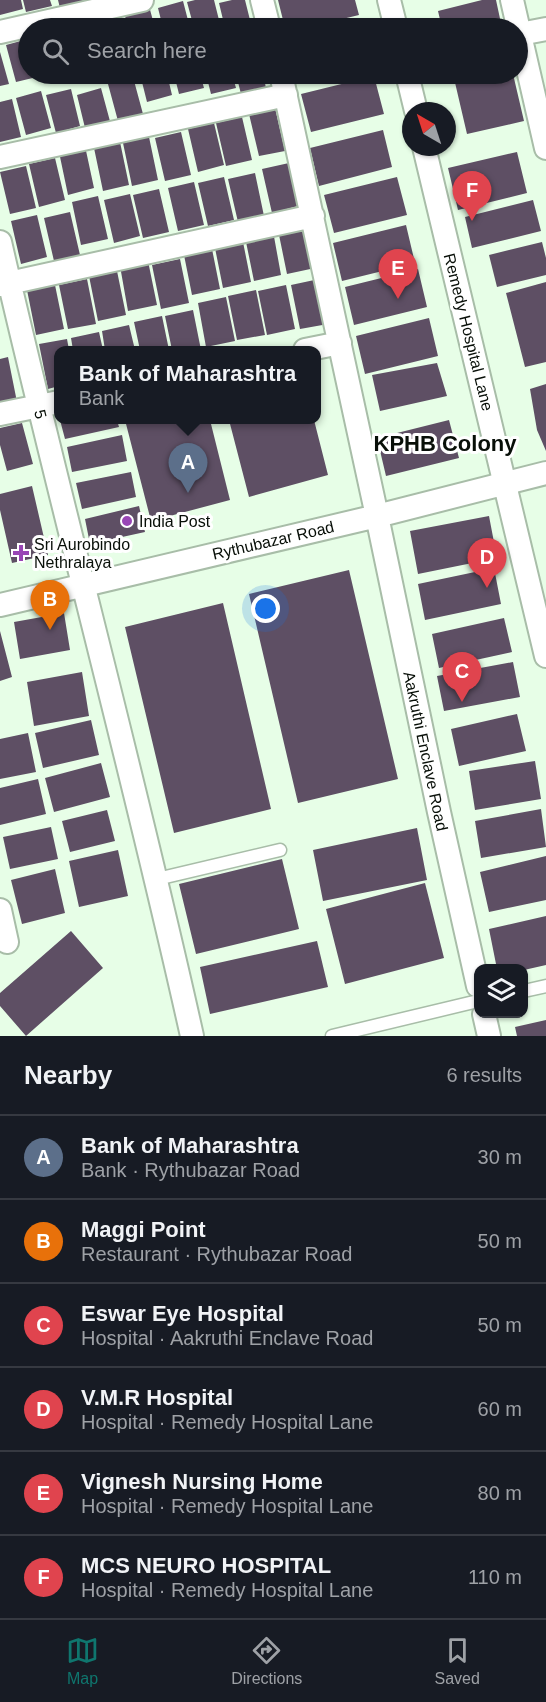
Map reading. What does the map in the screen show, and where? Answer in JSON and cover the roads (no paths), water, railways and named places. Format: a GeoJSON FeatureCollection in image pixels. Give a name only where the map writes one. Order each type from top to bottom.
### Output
{"type":"FeatureCollection","features":[{"type":"Feature","properties":{"kind":"street"},"geometry":{"type":"LineString","coordinates":[[62,18],[142,0]]}},
{"type":"Feature","properties":{"kind":"street"},"geometry":{"type":"LineString","coordinates":[[262,0],[266,18]]}},
{"type":"Feature","properties":{"kind":"street"},"geometry":{"type":"LineString","coordinates":[[389,0],[394,18]]}},
{"type":"Feature","properties":{"kind":"street"},"geometry":{"type":"LineString","coordinates":[[512,0],[516,18]]}},
{"type":"Feature","properties":{"kind":"street"},"geometry":{"type":"LineString","coordinates":[[0,32],[18,28]]}},
{"type":"Feature","properties":{"kind":"street"},"geometry":{"type":"LineString","coordinates":[[528,32],[546,28]]}},
{"type":"Feature","properties":{"kind":"street"},"geometry":{"type":"LineString","coordinates":[[528,69],[546,148]]}},
{"type":"Feature","properties":{"kind":"street","name":"Aakruthi Enclave Road"},"geometry":{"type":"LineString","coordinates":[[283,84],[474,968]]}},
{"type":"Feature","properties":{"kind":"street"},"geometry":{"type":"LineString","coordinates":[[409,84],[414,102]]}},
{"type":"Feature","properties":{"kind":"street"},"geometry":{"type":"LineString","coordinates":[[0,158],[286,95]]}},
{"type":"Feature","properties":{"kind":"street","name":"Remedy Hospital Lane"},"geometry":{"type":"LineString","coordinates":[[426,156],[546,656]]}},
{"type":"Feature","properties":{"kind":"street"},"geometry":{"type":"LineString","coordinates":[[5,284],[313,216]]}},
{"type":"Feature","properties":{"kind":"street","name":"5"},"geometry":{"type":"LineString","coordinates":[[0,242],[5,284],[49,404],[83,585],[157,879],[192,1036]]}},
{"type":"Feature","properties":{"kind":"street"},"geometry":{"type":"LineString","coordinates":[[321,347],[340,343]]}},
{"type":"Feature","properties":{"kind":"street"},"geometry":{"type":"LineString","coordinates":[[0,414],[49,404]]}},
{"type":"Feature","properties":{"kind":"street","name":"Rythubazar Road"},"geometry":{"type":"LineString","coordinates":[[0,605],[377,516],[546,473]]}},
{"type":"Feature","properties":{"kind":"street"},"geometry":{"type":"LineString","coordinates":[[0,910],[7,942]]}},
{"type":"Feature","properties":{"kind":"street"},"geometry":{"type":"LineString","coordinates":[[485,1018],[489,1036]]}},
{"type":"Feature","properties":{"kind":"lane"},"geometry":{"type":"LineString","coordinates":[[157,879],[280,850]]}},
{"type":"Feature","properties":{"kind":"lane"},"geometry":{"type":"LineString","coordinates":[[528,991],[546,986]]}},
{"type":"Feature","properties":{"kind":"lane"},"geometry":{"type":"LineString","coordinates":[[332,1036],[474,1002]]}},
{"type":"Feature","properties":{"kind":"place","name":"MCS NEURO HOSPITAL"},"geometry":{"type":"Point","coordinates":[472,221]}},
{"type":"Feature","properties":{"kind":"place","name":"Vignesh Nursing Home"},"geometry":{"type":"Point","coordinates":[398,299]}},
{"type":"Feature","properties":{"kind":"place","name":"Bank of Maharashtra"},"geometry":{"type":"Point","coordinates":[188,493]}},
{"type":"Feature","properties":{"kind":"place","name":"India Post"},"geometry":{"type":"Point","coordinates":[127,521]}},
{"type":"Feature","properties":{"kind":"place","name":"Sri Aurobindo Nethralaya"},"geometry":{"type":"Point","coordinates":[21,553]}},
{"type":"Feature","properties":{"kind":"place","name":"V.M.R Hospital"},"geometry":{"type":"Point","coordinates":[487,588]}},
{"type":"Feature","properties":{"kind":"place","name":"Maggi Point"},"geometry":{"type":"Point","coordinates":[50,630]}},
{"type":"Feature","properties":{"kind":"place","name":"Eswar Eye Hospital"},"geometry":{"type":"Point","coordinates":[462,702]}},
{"type":"Feature","properties":{"kind":"district","name":"KPHB Colony"},"geometry":{"type":"Point","coordinates":[445,443]}}]}
